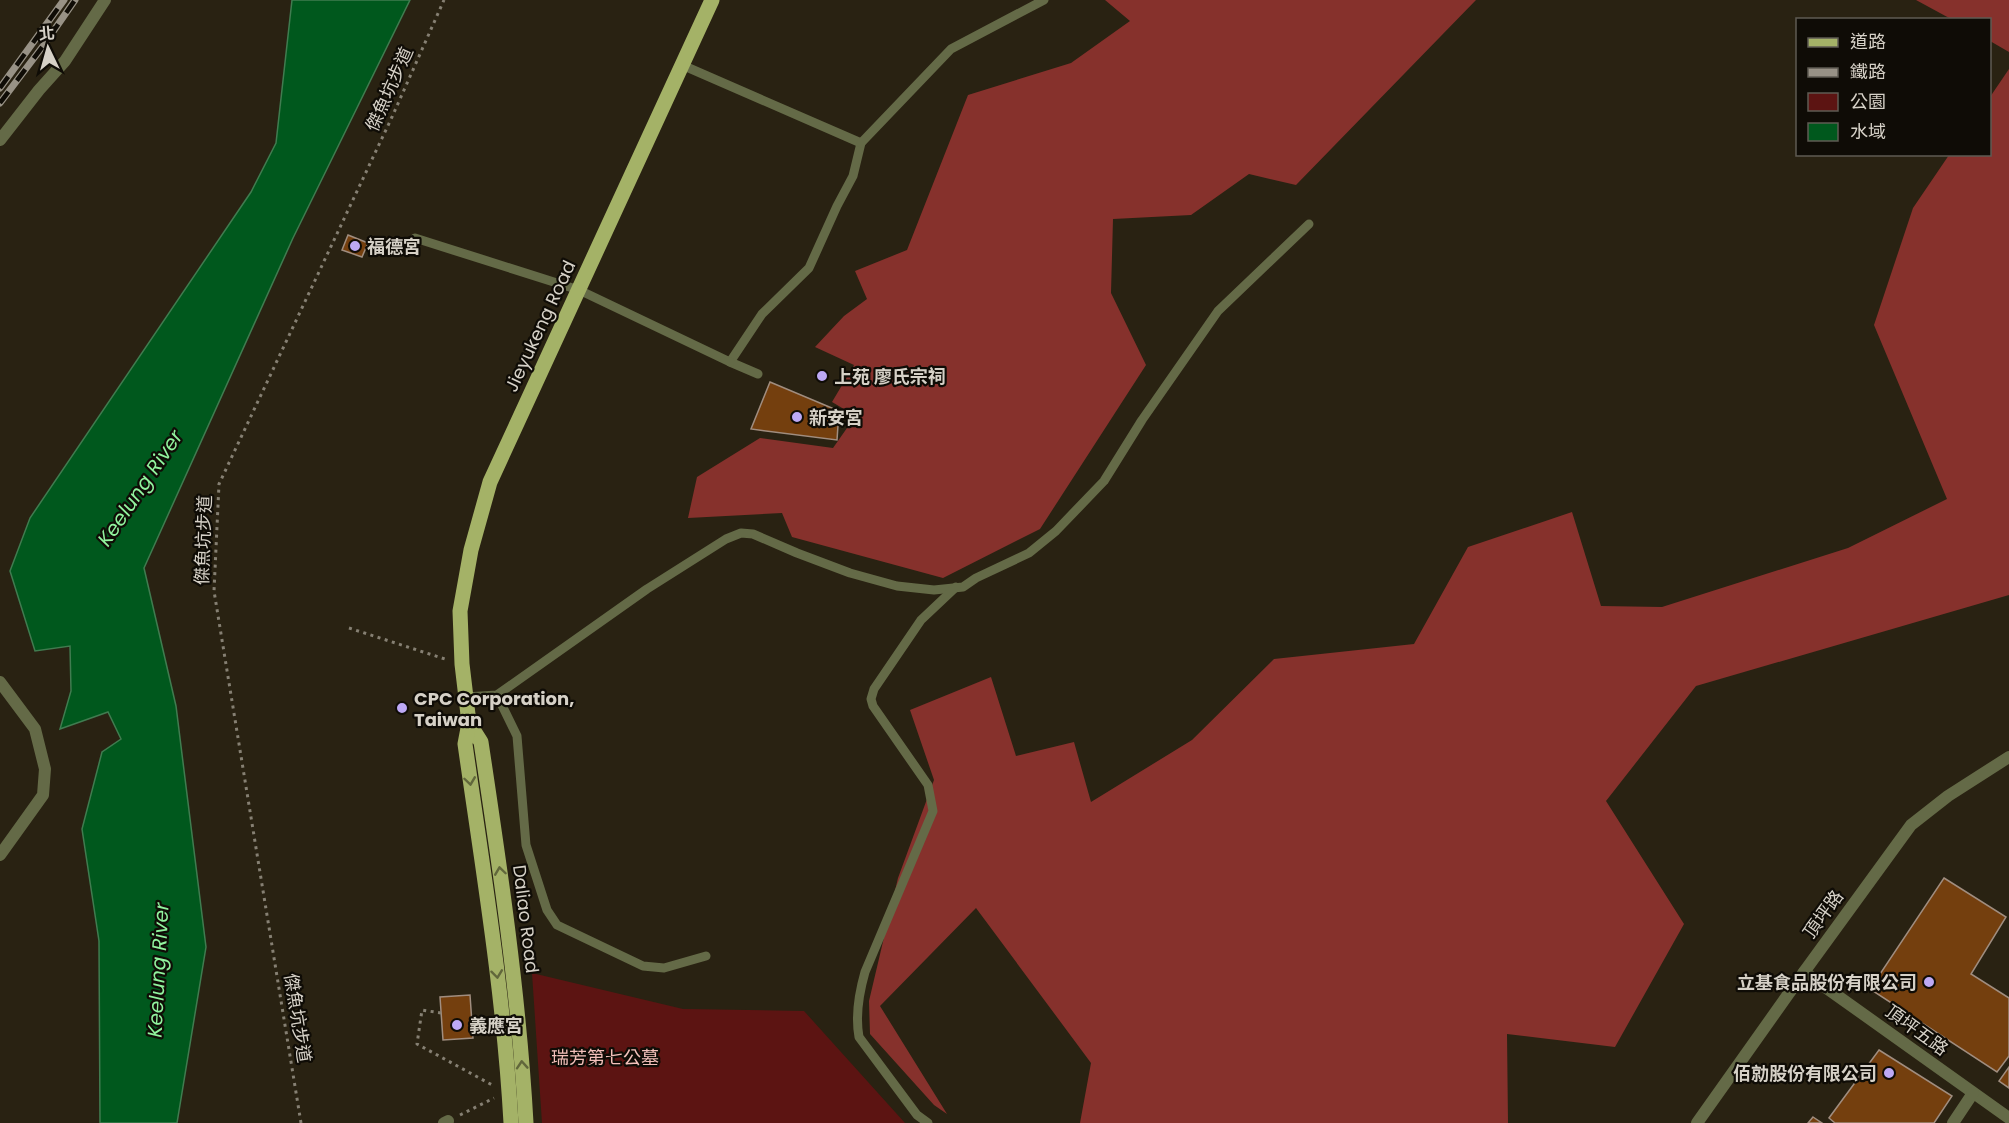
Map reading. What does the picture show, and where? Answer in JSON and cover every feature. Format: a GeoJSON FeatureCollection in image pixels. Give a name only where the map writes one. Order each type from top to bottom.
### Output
{"type":"FeatureCollection","features":[{"type":"Feature","properties":{"kind":"main road","name":"Jieyukeng Road"},"geometry":{"type":"LineString","coordinates":[[465,690],[460,611],[471,550],[490,482],[712,0]]}},
{"type":"Feature","properties":{"kind":"main road","name":"Daliao Road"},"geometry":{"type":"LineString","coordinates":[[465,690],[469,723],[465,744],[490,916],[512,1123]]}},
{"type":"Feature","properties":{"kind":"main road","name":"Daliao Road"},"geometry":{"type":"LineString","coordinates":[[469,723],[481,742],[507,914],[526,1123]]}},
{"type":"Feature","properties":{"kind":"street"},"geometry":{"type":"LineString","coordinates":[[0,140],[65,61],[105,0]]}},
{"type":"Feature","properties":{"kind":"street"},"geometry":{"type":"LineString","coordinates":[[0,681],[35,729],[45,769],[43,795],[0,855]]}},
{"type":"Feature","properties":{"kind":"street","name":"頂坪路"},"geometry":{"type":"LineString","coordinates":[[1698,1123],[1911,825],[1948,796],[2009,757]]}},
{"type":"Feature","properties":{"kind":"street","name":"頂坪五路"},"geometry":{"type":"LineString","coordinates":[[1804,972],[2009,1118]]}},
{"type":"Feature","properties":{"kind":"street"},"geometry":{"type":"LineString","coordinates":[[1953,1123],[1973,1093]]}},
{"type":"Feature","properties":{"kind":"lane"},"geometry":{"type":"LineString","coordinates":[[730,362],[762,314],[809,268],[852,176],[861,143],[951,48],[1044,0]]}},
{"type":"Feature","properties":{"kind":"lane"},"geometry":{"type":"LineString","coordinates":[[682,65],[861,143]]}},
{"type":"Feature","properties":{"kind":"lane"},"geometry":{"type":"LineString","coordinates":[[465,690],[498,695],[647,589],[726,539],[741,533],[753,534],[850,573],[897,586],[934,590],[963,586],[1029,553],[1104,482],[1142,420],[1218,310],[1309,224]]}},
{"type":"Feature","properties":{"kind":"lane"},"geometry":{"type":"LineString","coordinates":[[416,238],[579,290],[758,374]]}},
{"type":"Feature","properties":{"kind":"lane"},"geometry":{"type":"LineString","coordinates":[[928,1123],[917,1115],[859,1037],[857,1025],[860,990],[865,972],[933,811],[928,785],[873,706],[871,699],[874,689],[921,620],[956,587]]}},
{"type":"Feature","properties":{"kind":"lane"},"geometry":{"type":"LineString","coordinates":[[498,695],[517,736],[526,845],[547,910],[557,925],[643,966],[664,968],[706,956]]}},
{"type":"Feature","properties":{"kind":"path","name":"傑魚坑步道"},"geometry":{"type":"LineString","coordinates":[[300,1123],[214,591],[219,484],[392,117],[444,0]]}},
{"type":"Feature","properties":{"kind":"path"},"geometry":{"type":"LineString","coordinates":[[350,628],[462,664]]}},
{"type":"Feature","properties":{"kind":"path"},"geometry":{"type":"LineString","coordinates":[[441,1013],[422,1010],[417,1044],[497,1087]]}},
{"type":"Feature","properties":{"kind":"path"},"geometry":{"type":"LineString","coordinates":[[446,1122],[497,1097]]}},
{"type":"Feature","properties":{"kind":"green space","name":"瑞芳第七公墓"},"geometry":{"type":"Polygon","coordinates":[[[532,973],[683,1009],[804,1011],[905,1123],[542,1123],[532,973]]]}},
{"type":"Feature","properties":{"kind":"shaded area"},"geometry":{"type":"Polygon","coordinates":[[[1105,0],[1476,0],[1296,185],[1249,174],[1191,215],[1113,219],[1111,293],[1146,365],[1040,529],[943,578],[792,537],[782,513],[688,518],[697,477],[760,438],[833,448],[854,415],[832,402],[854,365],[815,347],[844,316],[867,299],[855,271],[907,250],[968,95],[1071,63],[1130,21],[1105,0]]]}},
{"type":"Feature","properties":{"kind":"shaded area"},"geometry":{"type":"Polygon","coordinates":[[[1916,0],[2009,0],[2009,52],[1991,42],[1991,18],[1949,18],[1916,0]]]}},
{"type":"Feature","properties":{"kind":"shaded area"},"geometry":{"type":"Polygon","coordinates":[[[2009,69],[2009,595],[1696,686],[1606,801],[1684,924],[1615,1047],[1507,1034],[1508,1123],[1080,1123],[1091,1063],[976,908],[880,1006],[947,1114],[934,1105],[870,1034],[869,1001],[898,878],[934,780],[910,710],[991,677],[1016,756],[1074,742],[1091,802],[1192,740],[1274,659],[1414,644],[1468,547],[1572,512],[1601,606],[1662,607],[1848,548],[1947,499],[1874,325],[1913,208],[1948,156],[1991,156],[1991,96],[2009,69]]]}},
{"type":"Feature","properties":{"kind":"water","name":"Keelung River"},"geometry":{"type":"Polygon","coordinates":[[[292,0],[410,0],[293,238],[144,568],[176,706],[206,947],[177,1123],[100,1123],[99,941],[82,829],[102,752],[121,739],[108,712],[60,729],[71,691],[70,646],[35,651],[10,571],[30,518],[251,192],[276,143],[292,0]]]}},
{"type":"Feature","properties":{"kind":"building","name":"福德宮"},"geometry":{"type":"Polygon","coordinates":[[[348,235],[368,243],[362,257],[342,250],[348,235]]]}},
{"type":"Feature","properties":{"kind":"building","name":"新安宮"},"geometry":{"type":"Polygon","coordinates":[[[770,382],[839,411],[837,440],[751,429],[770,382]]]}},
{"type":"Feature","properties":{"kind":"building","name":"立基食品股份有限公司"},"geometry":{"type":"Polygon","coordinates":[[[1944,878],[2006,917],[1971,974],[2009,998],[2009,1056],[1997,1072],[1870,989],[1944,878]]]}},
{"type":"Feature","properties":{"kind":"building","name":"義應宮"},"geometry":{"type":"Polygon","coordinates":[[[470,995],[473,1038],[443,1040],[440,997],[470,995]]]}},
{"type":"Feature","properties":{"kind":"building","name":"佰勍股份有限公司"},"geometry":{"type":"Polygon","coordinates":[[[1879,1050],[1952,1096],[1934,1123],[1835,1123],[1829,1118],[1879,1050]]]}},
{"type":"Feature","properties":{"kind":"building"},"geometry":{"type":"Polygon","coordinates":[[[2009,1067],[2009,1088],[1999,1081],[2009,1067]]]}},
{"type":"Feature","properties":{"kind":"building"},"geometry":{"type":"Polygon","coordinates":[[[1813,1117],[1822,1123],[1808,1123],[1813,1117]]]}},
{"type":"Feature","properties":{"kind":"railway"},"geometry":{"type":"LineString","coordinates":[[0,88],[64,0]]}},
{"type":"Feature","properties":{"kind":"railway"},"geometry":{"type":"LineString","coordinates":[[0,103],[75,0]]}},
{"type":"Feature","properties":{"kind":"place","name":"福德宮"},"geometry":{"type":"Point","coordinates":[355,246]}},
{"type":"Feature","properties":{"kind":"place","name":"上苑 廖氏宗祠"},"geometry":{"type":"Point","coordinates":[822,376]}},
{"type":"Feature","properties":{"kind":"place","name":"新安宮"},"geometry":{"type":"Point","coordinates":[797,417]}},
{"type":"Feature","properties":{"kind":"place","name":"CPC Corporation, Taiwan"},"geometry":{"type":"Point","coordinates":[402,708]}},
{"type":"Feature","properties":{"kind":"place","name":"立基食品股份有限公司"},"geometry":{"type":"Point","coordinates":[1929,982]}},
{"type":"Feature","properties":{"kind":"place","name":"義應宮"},"geometry":{"type":"Point","coordinates":[457,1025]}},
{"type":"Feature","properties":{"kind":"place","name":"佰勍股份有限公司"},"geometry":{"type":"Point","coordinates":[1889,1073]}}]}
